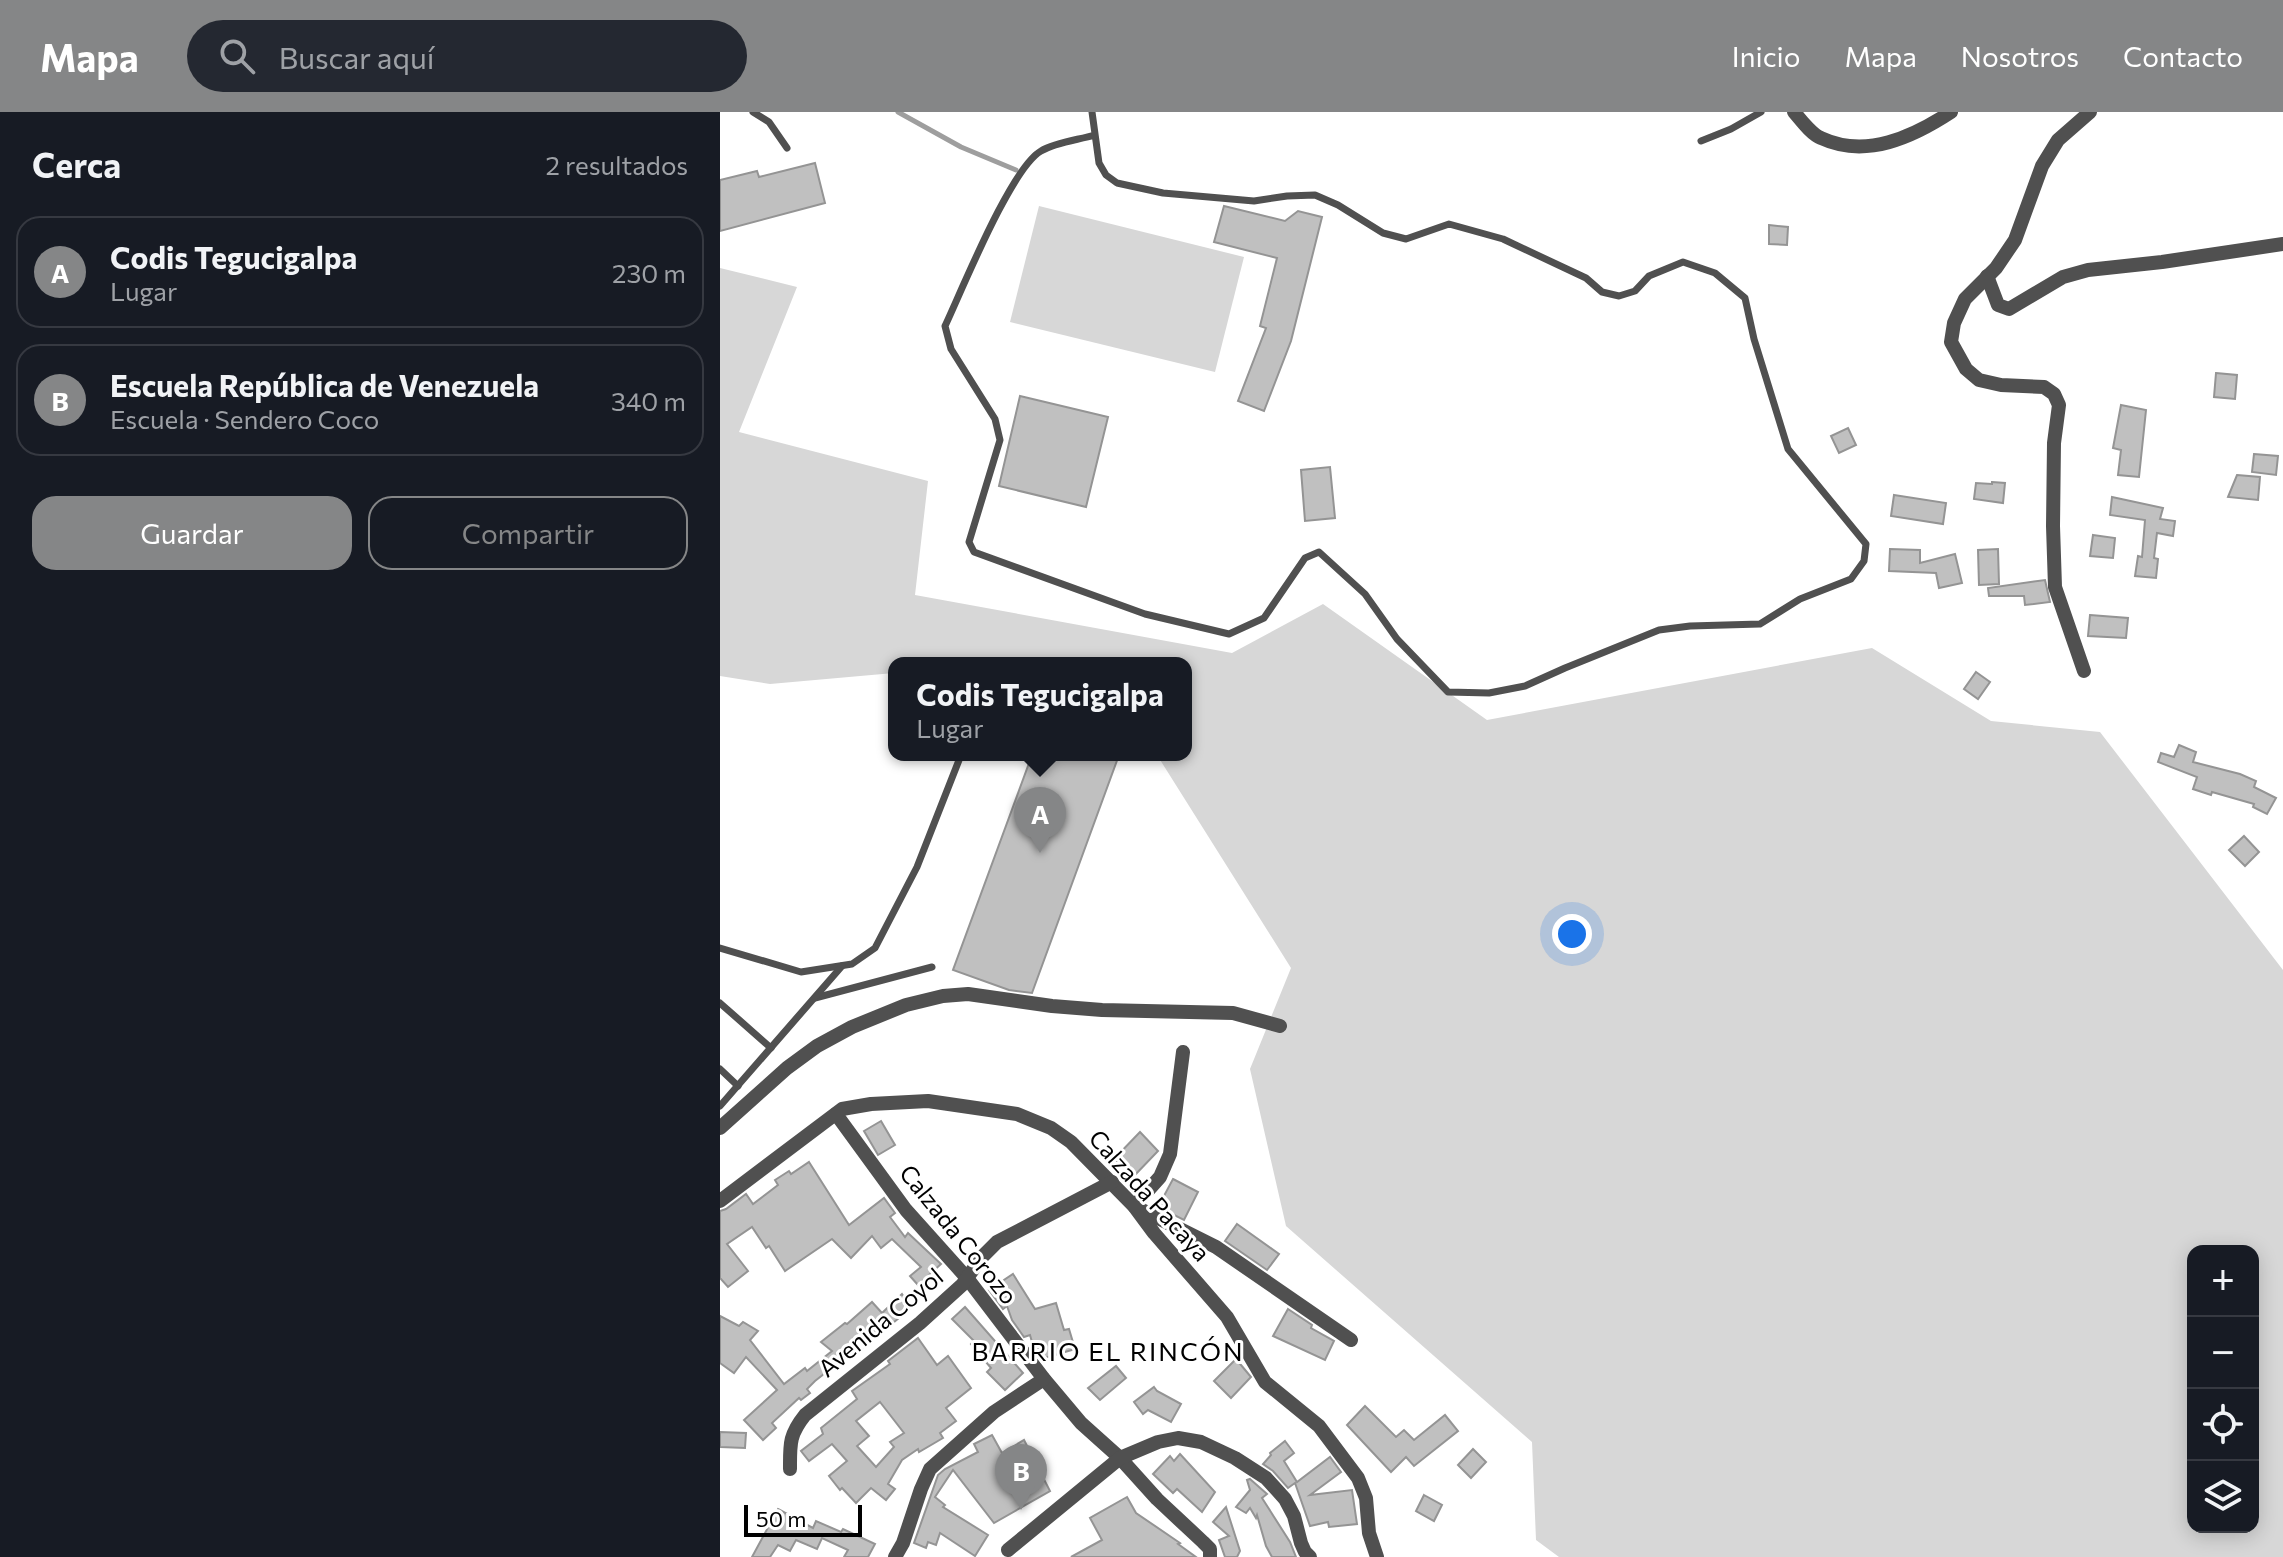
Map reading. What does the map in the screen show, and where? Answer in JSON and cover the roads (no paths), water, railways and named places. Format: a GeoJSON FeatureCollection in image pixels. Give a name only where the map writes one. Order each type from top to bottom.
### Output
{"type":"FeatureCollection","features":[{"type":"Feature","properties":{"kind":"street"},"geometry":{"type":"LineString","coordinates":[[1794,112],[1818,137],[1841,144],[1867,146],[1895,142],[1951,112]]}},
{"type":"Feature","properties":{"kind":"street"},"geometry":{"type":"LineString","coordinates":[[2084,671],[2055,587],[2054,443],[2059,405],[2054,394],[2044,387],[2001,385],[1979,380],[1966,369],[1951,342],[1954,323],[1965,299],[1996,268],[2015,240],[2042,166],[2058,140],[2090,112]]}},
{"type":"Feature","properties":{"kind":"street"},"geometry":{"type":"LineString","coordinates":[[1987,276],[1998,305],[2009,309],[2063,277],[2088,270],[2283,244]]}},
{"type":"Feature","properties":{"kind":"street"},"geometry":{"type":"LineString","coordinates":[[720,1128],[787,1068],[817,1046],[852,1027],[906,1005],[943,996],[968,994],[1102,1010],[1233,1013],[1280,1026]]}},
{"type":"Feature","properties":{"kind":"street"},"geometry":{"type":"LineString","coordinates":[[1183,1052],[1170,1154],[1160,1177],[1134,1206],[1216,1247],[1351,1340]]}},
{"type":"Feature","properties":{"kind":"street","name":"Calzada Pacaya"},"geometry":{"type":"LineString","coordinates":[[720,1201],[842,1109],[928,1101],[1017,1114],[1051,1128],[1071,1142],[1134,1206],[1227,1317],[1265,1382],[1319,1426],[1358,1478],[1366,1498],[1369,1533],[1377,1557]]}},
{"type":"Feature","properties":{"kind":"street","name":"Calzada Corozo"},"geometry":{"type":"LineString","coordinates":[[836,1114],[906,1210],[967,1278],[1081,1423],[1210,1549],[1210,1557]]}},
{"type":"Feature","properties":{"kind":"street","name":"Avenida Coyol"},"geometry":{"type":"LineString","coordinates":[[790,1469],[790,1443],[794,1429],[805,1415],[920,1323],[962,1285],[997,1242],[1112,1182]]}},
{"type":"Feature","properties":{"kind":"street"},"geometry":{"type":"LineString","coordinates":[[895,1557],[930,1469],[994,1412],[1044,1379]]}},
{"type":"Feature","properties":{"kind":"street"},"geometry":{"type":"LineString","coordinates":[[1008,1550],[1120,1458],[1158,1442],[1178,1438],[1201,1442],[1235,1458],[1266,1478],[1285,1499],[1294,1516],[1305,1552],[1310,1557]]}},
{"type":"Feature","properties":{"kind":"lane"},"geometry":{"type":"LineString","coordinates":[[753,112],[769,122],[787,148]]}},
{"type":"Feature","properties":{"kind":"lane"},"geometry":{"type":"LineString","coordinates":[[1092,112],[1099,163],[1106,175],[1117,183],[1163,193],[1254,201],[1315,195],[1338,205],[1383,233],[1406,239],[1449,224],[1503,239],[1586,278],[1602,292],[1619,296],[1635,291],[1649,276],[1683,262],[1715,273],[1745,298],[1754,339],[1788,449],[1866,544],[1864,561],[1851,579],[1800,599],[1760,624],[1659,630],[1525,686],[1489,693],[1448,692],[1397,639],[1365,594],[1319,552],[1305,558],[1264,618],[1229,634],[1145,614],[974,552],[969,542],[1000,440],[999,430],[951,349],[945,326],[1012,185],[1032,157],[1043,149],[1095,135]]}},
{"type":"Feature","properties":{"kind":"lane"},"geometry":{"type":"LineString","coordinates":[[1701,141],[1761,112]]}},
{"type":"Feature","properties":{"kind":"lane"},"geometry":{"type":"LineString","coordinates":[[720,948],[801,972],[852,964],[875,948],[917,867],[959,761]]}},
{"type":"Feature","properties":{"kind":"lane"},"geometry":{"type":"LineString","coordinates":[[720,1106],[843,965]]}},
{"type":"Feature","properties":{"kind":"lane"},"geometry":{"type":"LineString","coordinates":[[815,998],[932,967]]}},
{"type":"Feature","properties":{"kind":"lane"},"geometry":{"type":"LineString","coordinates":[[720,1003],[771,1048]]}},
{"type":"Feature","properties":{"kind":"lane"},"geometry":{"type":"LineString","coordinates":[[720,1069],[738,1086]]}},
{"type":"Feature","properties":{"kind":"waterway"},"geometry":{"type":"LineString","coordinates":[[898,112],[961,147],[1016,170]]}},
{"type":"Feature","properties":{"kind":"place","name":"Codis Tegucigalpa"},"geometry":{"type":"Point","coordinates":[1040,853]}},
{"type":"Feature","properties":{"kind":"place","name":"Escuela República de Venezuela"},"geometry":{"type":"Point","coordinates":[1021,1510]}},
{"type":"Feature","properties":{"kind":"district","name":"BARRIO EL RINCÓN"},"geometry":{"type":"Point","coordinates":[1108,1352]}}]}
